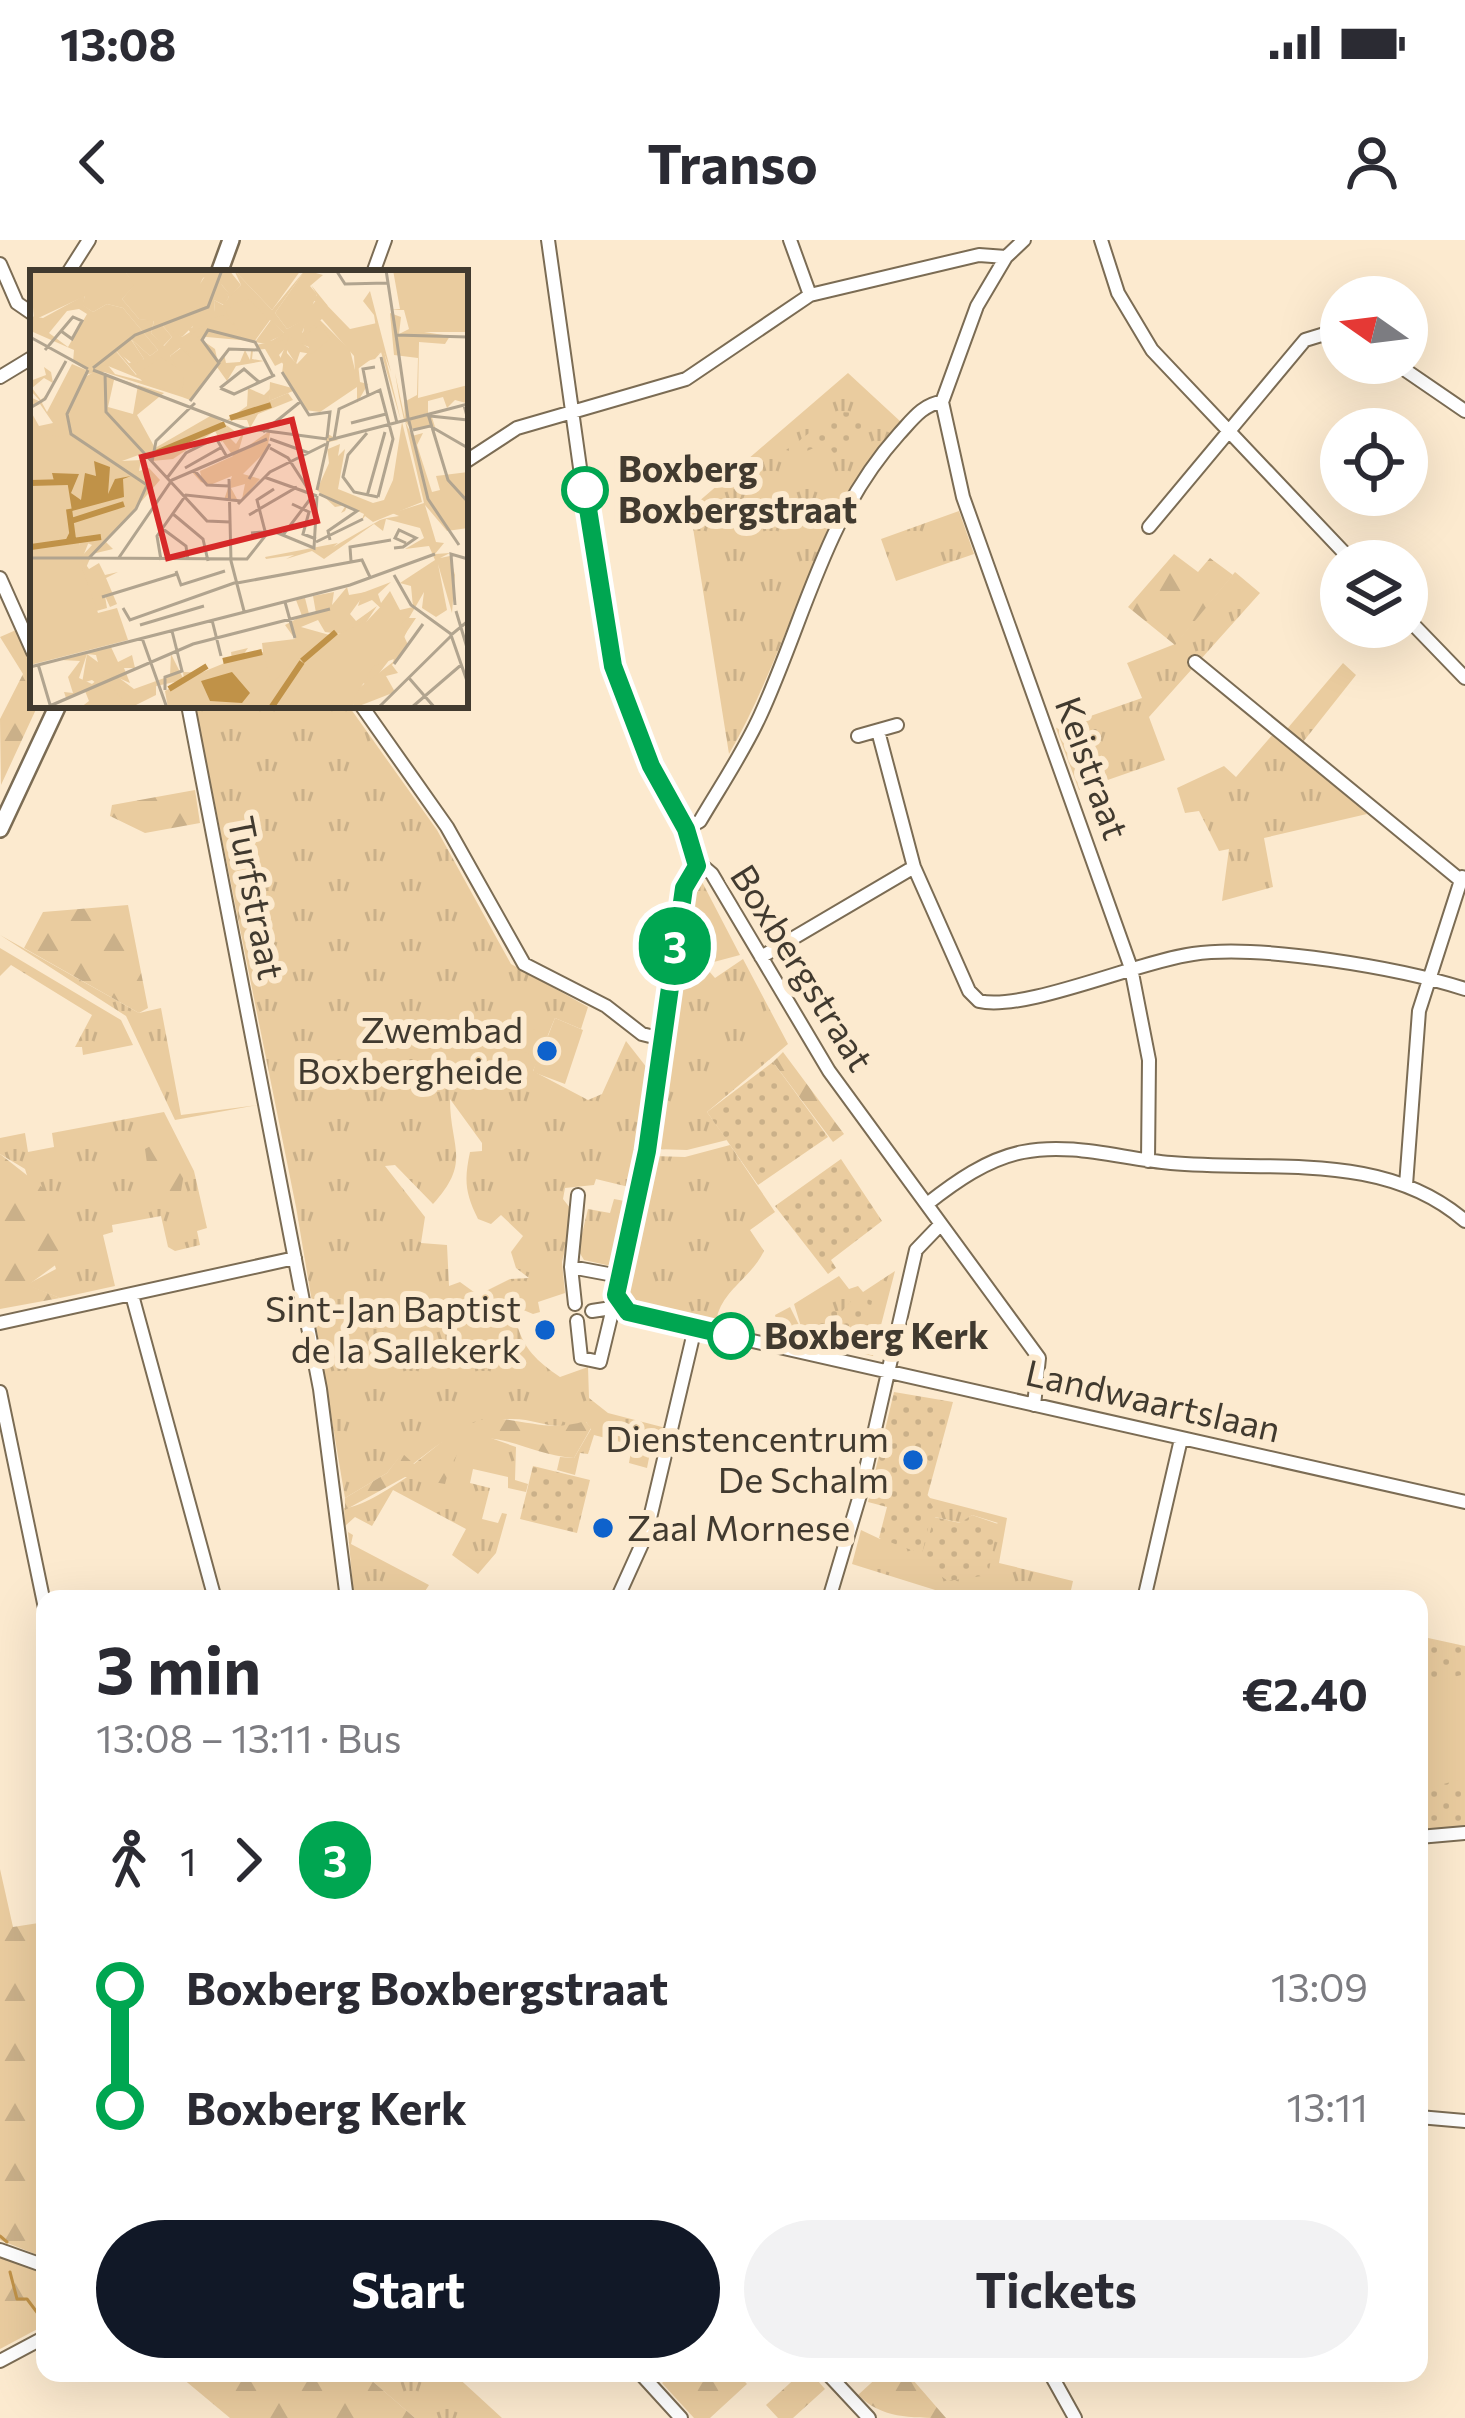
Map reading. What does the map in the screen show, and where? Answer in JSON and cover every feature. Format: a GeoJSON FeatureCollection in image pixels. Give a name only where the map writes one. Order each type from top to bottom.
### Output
{"type":"FeatureCollection","features":[{"type":"Feature","properties":{"kind":"street"},"geometry":{"type":"LineString","coordinates":[[71,270],[83,257],[89,240]]}},
{"type":"Feature","properties":{"kind":"street"},"geometry":{"type":"LineString","coordinates":[[220,270],[231,240]]}},
{"type":"Feature","properties":{"kind":"street"},"geometry":{"type":"LineString","coordinates":[[374,270],[385,240]]}},
{"type":"Feature","properties":{"kind":"street","name":"Boxbergstraat"},"geometry":{"type":"LineString","coordinates":[[548,240],[576,412],[596,586],[613,666],[651,766],[686,829],[697,866],[712,874],[829,1071],[1040,1358],[1034,1406]]}},
{"type":"Feature","properties":{"kind":"street"},"geometry":{"type":"LineString","coordinates":[[790,240],[810,296]]}},
{"type":"Feature","properties":{"kind":"street"},"geometry":{"type":"LineString","coordinates":[[686,829],[700,821],[757,722],[826,545],[857,487],[916,416],[930,403],[942,403],[968,325],[1006,257],[1024,240]]}},
{"type":"Feature","properties":{"kind":"street"},"geometry":{"type":"LineString","coordinates":[[1101,240],[1118,293],[1152,350],[1332,540]]}},
{"type":"Feature","properties":{"kind":"street"},"geometry":{"type":"LineString","coordinates":[[468,460],[517,428],[686,379],[810,296],[991,252],[1006,257]]}},
{"type":"Feature","properties":{"kind":"street"},"geometry":{"type":"LineString","coordinates":[[0,264],[17,303],[30,312]]}},
{"type":"Feature","properties":{"kind":"street"},"geometry":{"type":"LineString","coordinates":[[1149,527],[1227,428],[1305,340],[1320,332]]}},
{"type":"Feature","properties":{"kind":"street"},"geometry":{"type":"LineString","coordinates":[[0,377],[30,359]]}},
{"type":"Feature","properties":{"kind":"street"},"geometry":{"type":"LineString","coordinates":[[1426,384],[1465,411]]}},
{"type":"Feature","properties":{"kind":"street","name":"Keistraat"},"geometry":{"type":"LineString","coordinates":[[942,403],[963,497],[1131,968],[1149,1060],[1148,1161]]}},
{"type":"Feature","properties":{"kind":"street"},"geometry":{"type":"LineString","coordinates":[[0,578],[30,645]]}},
{"type":"Feature","properties":{"kind":"street"},"geometry":{"type":"LineString","coordinates":[[1428,640],[1465,678]]}},
{"type":"Feature","properties":{"kind":"street"},"geometry":{"type":"LineString","coordinates":[[1195,662],[1462,877],[1426,979],[1416,1030],[1406,1185]]}},
{"type":"Feature","properties":{"kind":"street"},"geometry":{"type":"LineString","coordinates":[[0,829],[57,708]]}},
{"type":"Feature","properties":{"kind":"street","name":"Turfstraat"},"geometry":{"type":"LineString","coordinates":[[189,708],[320,1389],[346,1590]]}},
{"type":"Feature","properties":{"kind":"street"},"geometry":{"type":"LineString","coordinates":[[363,708],[447,826],[524,964],[606,1006],[642,1034],[662,1040]]}},
{"type":"Feature","properties":{"kind":"street"},"geometry":{"type":"LineString","coordinates":[[858,736],[897,725]]}},
{"type":"Feature","properties":{"kind":"street"},"geometry":{"type":"LineString","coordinates":[[878,731],[914,867],[969,992],[979,1001],[1011,1000],[1131,968],[1226,952],[1426,979],[1465,989]]}},
{"type":"Feature","properties":{"kind":"street"},"geometry":{"type":"LineString","coordinates":[[577,1321],[581,1358],[600,1362],[643,1174],[684,888],[697,866]]}},
{"type":"Feature","properties":{"kind":"street"},"geometry":{"type":"LineString","coordinates":[[761,957],[914,867]]}},
{"type":"Feature","properties":{"kind":"street"},"geometry":{"type":"LineString","coordinates":[[927,1204],[984,1165],[1019,1152],[1058,1148],[1148,1161],[1356,1172],[1406,1185],[1465,1221]]}},
{"type":"Feature","properties":{"kind":"street"},"geometry":{"type":"LineString","coordinates":[[575,1304],[571,1267],[578,1195]]}},
{"type":"Feature","properties":{"kind":"street"},"geometry":{"type":"LineString","coordinates":[[832,1590],[845,1555],[916,1250],[940,1225]]}},
{"type":"Feature","properties":{"kind":"street"},"geometry":{"type":"LineString","coordinates":[[0,1323],[295,1258]]}},
{"type":"Feature","properties":{"kind":"street"},"geometry":{"type":"LineString","coordinates":[[571,1267],[619,1276]]}},
{"type":"Feature","properties":{"kind":"street"},"geometry":{"type":"LineString","coordinates":[[132,1295],[213,1590]]}},
{"type":"Feature","properties":{"kind":"street"},"geometry":{"type":"LineString","coordinates":[[592,1311],[616,1307]]}},
{"type":"Feature","properties":{"kind":"street","name":"Landwaartslaan"},"geometry":{"type":"LineString","coordinates":[[616,1307],[1465,1502]]}},
{"type":"Feature","properties":{"kind":"street"},"geometry":{"type":"LineString","coordinates":[[621,1590],[646,1535],[695,1328]]}},
{"type":"Feature","properties":{"kind":"street"},"geometry":{"type":"LineString","coordinates":[[0,1393],[41,1590]]}},
{"type":"Feature","properties":{"kind":"street"},"geometry":{"type":"LineString","coordinates":[[1146,1590],[1181,1438]]}},
{"type":"Feature","properties":{"kind":"street"},"geometry":{"type":"LineString","coordinates":[[1428,1836],[1465,1834]]}},
{"type":"Feature","properties":{"kind":"street"},"geometry":{"type":"LineString","coordinates":[[1428,2118],[1465,2120]]}},
{"type":"Feature","properties":{"kind":"street"},"geometry":{"type":"LineString","coordinates":[[0,2250],[36,2263]]}},
{"type":"Feature","properties":{"kind":"street"},"geometry":{"type":"LineString","coordinates":[[0,2362],[36,2342]]}},
{"type":"Feature","properties":{"kind":"street"},"geometry":{"type":"LineString","coordinates":[[648,2382],[681,2418]]}},
{"type":"Feature","properties":{"kind":"street"},"geometry":{"type":"LineString","coordinates":[[835,2382],[869,2418]]}},
{"type":"Feature","properties":{"kind":"street"},"geometry":{"type":"LineString","coordinates":[[1056,2382],[1075,2418]]}},
{"type":"Feature","properties":{"kind":"green space"},"geometry":{"type":"Polygon","coordinates":[[[848,373],[901,422],[846,499],[729,754],[690,509],[848,373]]]}},
{"type":"Feature","properties":{"kind":"green space"},"geometry":{"type":"Polygon","coordinates":[[[838,412],[860,413],[865,424],[839,459],[825,443],[800,454],[786,450],[838,412]]]}},
{"type":"Feature","properties":{"kind":"green space"},"geometry":{"type":"Polygon","coordinates":[[[959,511],[974,554],[896,581],[881,539],[959,511]]]}},
{"type":"Feature","properties":{"kind":"green space"},"geometry":{"type":"Polygon","coordinates":[[[1174,554],[1198,572],[1210,558],[1233,575],[1175,645],[1128,607],[1174,554]]]}},
{"type":"Feature","properties":{"kind":"green space"},"geometry":{"type":"Polygon","coordinates":[[[1235,572],[1260,593],[1149,717],[1165,760],[1079,790],[1056,728],[1142,698],[1127,663],[1175,644],[1235,572]]]}},
{"type":"Feature","properties":{"kind":"green space"},"geometry":{"type":"Polygon","coordinates":[[[16,630],[30,661],[30,708],[37,708],[1,785],[0,719],[23,674],[0,637],[16,630]]]}},
{"type":"Feature","properties":{"kind":"green space"},"geometry":{"type":"Polygon","coordinates":[[[1343,663],[1356,675],[1303,742],[1287,729],[1343,663]]]}},
{"type":"Feature","properties":{"kind":"green space"},"geometry":{"type":"Polygon","coordinates":[[[196,708],[350,708],[437,830],[511,964],[588,1007],[581,1029],[555,1018],[533,1071],[588,1100],[602,1094],[626,1041],[651,1073],[633,1188],[596,1179],[594,1185],[565,1188],[563,1199],[574,1213],[562,1262],[565,1293],[538,1302],[540,1312],[521,1309],[516,1321],[532,1354],[560,1377],[588,1367],[589,1398],[608,1413],[666,1428],[660,1452],[650,1453],[647,1468],[629,1463],[632,1445],[594,1435],[588,1454],[580,1453],[575,1475],[557,1470],[560,1457],[574,1458],[591,1429],[586,1422],[554,1426],[494,1420],[457,1433],[413,1464],[402,1454],[387,1473],[345,1498],[296,1207],[196,708]],[[450,1099],[456,1165],[433,1204],[395,1165],[385,1166],[425,1217],[421,1243],[447,1245],[449,1286],[460,1282],[478,1295],[510,1279],[529,1278],[516,1268],[511,1252],[523,1236],[501,1215],[491,1224],[478,1219],[470,1202],[466,1179],[470,1152],[482,1151],[482,1143],[450,1099]]]}},
{"type":"Feature","properties":{"kind":"green space"},"geometry":{"type":"Polygon","coordinates":[[[1273,734],[1367,814],[1264,838],[1273,887],[1222,901],[1229,849],[1219,851],[1199,811],[1185,813],[1177,788],[1224,766],[1236,777],[1273,734]]]}},
{"type":"Feature","properties":{"kind":"green space"},"geometry":{"type":"Polygon","coordinates":[[[195,790],[200,823],[145,833],[110,816],[112,805],[195,790]]]}},
{"type":"Feature","properties":{"kind":"green space"},"geometry":{"type":"Polygon","coordinates":[[[699,876],[740,955],[710,963],[708,970],[715,978],[743,959],[788,1044],[707,1112],[727,1140],[687,1150],[656,1149],[689,896],[699,876]]]}},
{"type":"Feature","properties":{"kind":"green space"},"geometry":{"type":"Polygon","coordinates":[[[128,905],[148,1008],[139,1013],[24,948],[43,912],[128,905]]]}},
{"type":"Feature","properties":{"kind":"green space"},"geometry":{"type":"Polygon","coordinates":[[[0,935],[139,1013],[161,1008],[181,1115],[258,1105],[175,1120],[126,1016],[0,935]]]}},
{"type":"Feature","properties":{"kind":"green space"},"geometry":{"type":"Polygon","coordinates":[[[0,948],[121,1020],[133,1045],[83,1055],[82,1047],[75,1047],[92,1015],[11,965],[0,976],[0,948]]]}},
{"type":"Feature","properties":{"kind":"green space","name":"Zwembad Boxbergheide"},"geometry":{"type":"Polygon","coordinates":[[[555,1018],[583,1030],[565,1084],[533,1072],[537,1058],[510,1045],[520,1023],[548,1036],[555,1018]]]}},
{"type":"Feature","properties":{"kind":"green space"},"geometry":{"type":"Polygon","coordinates":[[[783,1052],[844,1134],[833,1142],[773,1062],[783,1052]]]}},
{"type":"Feature","properties":{"kind":"green space"},"geometry":{"type":"Polygon","coordinates":[[[773,1062],[828,1137],[758,1185],[707,1112],[773,1062]]]}},
{"type":"Feature","properties":{"kind":"green space"},"geometry":{"type":"Polygon","coordinates":[[[164,1112],[194,1171],[207,1228],[197,1231],[200,1245],[175,1251],[168,1247],[161,1216],[112,1225],[113,1232],[103,1235],[115,1286],[60,1298],[26,1285],[56,1269],[25,1169],[0,1154],[0,1138],[25,1133],[28,1152],[54,1147],[52,1133],[164,1112]]]}},
{"type":"Feature","properties":{"kind":"green space"},"geometry":{"type":"Polygon","coordinates":[[[163,1139],[186,1162],[179,1203],[167,1206],[152,1199],[145,1149],[163,1139]]]}},
{"type":"Feature","properties":{"kind":"green space"},"geometry":{"type":"Polygon","coordinates":[[[730,1145],[775,1212],[750,1230],[764,1251],[720,1307],[717,1317],[729,1323],[625,1300],[653,1156],[685,1157],[730,1145]]]}},
{"type":"Feature","properties":{"kind":"green space"},"geometry":{"type":"Polygon","coordinates":[[[0,1154],[66,1206],[72,1253],[28,1285],[60,1298],[0,1309],[0,1154]]]}},
{"type":"Feature","properties":{"kind":"green space"},"geometry":{"type":"Polygon","coordinates":[[[841,1159],[882,1221],[831,1260],[836,1268],[828,1274],[775,1206],[841,1159]]]}},
{"type":"Feature","properties":{"kind":"green space"},"geometry":{"type":"Polygon","coordinates":[[[614,1199],[630,1202],[617,1259],[611,1266],[584,1260],[578,1250],[588,1209],[610,1213],[614,1199]]]}},
{"type":"Feature","properties":{"kind":"green space"},"geometry":{"type":"Polygon","coordinates":[[[895,1271],[873,1356],[780,1335],[775,1315],[790,1307],[803,1333],[794,1304],[839,1276],[849,1289],[858,1286],[863,1292],[895,1271]]]}},
{"type":"Feature","properties":{"kind":"green space"},"geometry":{"type":"Polygon","coordinates":[[[858,1294],[872,1301],[865,1338],[850,1341],[812,1327],[817,1311],[842,1311],[858,1294]]]}},
{"type":"Feature","properties":{"kind":"green space"},"geometry":{"type":"Polygon","coordinates":[[[894,1392],[953,1402],[927,1497],[933,1507],[922,1554],[879,1538],[887,1507],[868,1502],[894,1392]]]}},
{"type":"Feature","properties":{"kind":"green space"},"geometry":{"type":"Polygon","coordinates":[[[486,1418],[547,1425],[585,1421],[591,1428],[574,1458],[480,1439],[466,1445],[454,1459],[445,1484],[405,1477],[345,1510],[345,1498],[387,1473],[402,1453],[414,1464],[459,1428],[486,1418]]]}},
{"type":"Feature","properties":{"kind":"green space"},"geometry":{"type":"Polygon","coordinates":[[[485,1436],[516,1447],[515,1480],[528,1484],[526,1492],[508,1488],[508,1477],[473,1469],[470,1483],[490,1488],[482,1519],[498,1523],[502,1513],[507,1514],[496,1553],[478,1574],[452,1555],[466,1529],[393,1490],[372,1526],[355,1517],[345,1526],[344,1508],[374,1497],[452,1449],[485,1436]]]}},
{"type":"Feature","properties":{"kind":"green space"},"geometry":{"type":"Polygon","coordinates":[[[533,1466],[590,1480],[577,1533],[520,1519],[533,1466]]]}},
{"type":"Feature","properties":{"kind":"green space"},"geometry":{"type":"Polygon","coordinates":[[[922,1489],[930,1498],[1007,1518],[999,1563],[1073,1581],[1071,1590],[935,1590],[852,1564],[861,1530],[880,1539],[922,1489]],[[972,1515],[961,1523],[935,1517],[923,1563],[998,1523],[972,1515]]]}},
{"type":"Feature","properties":{"kind":"green space"},"geometry":{"type":"Polygon","coordinates":[[[972,1515],[998,1524],[988,1575],[948,1581],[922,1563],[934,1517],[960,1523],[972,1515]]]}},
{"type":"Feature","properties":{"kind":"green space"},"geometry":{"type":"Polygon","coordinates":[[[348,1532],[353,1535],[351,1544],[429,1585],[426,1590],[353,1590],[348,1532]]]}},
{"type":"Feature","properties":{"kind":"green space"},"geometry":{"type":"Polygon","coordinates":[[[1428,1638],[1465,1646],[1465,1827],[1428,1830],[1428,1638]]]}},
{"type":"Feature","properties":{"kind":"green space"},"geometry":{"type":"Polygon","coordinates":[[[1465,1674],[1465,1778],[1428,1788],[1428,1684],[1465,1674]]]}},
{"type":"Feature","properties":{"kind":"green space"},"geometry":{"type":"Polygon","coordinates":[[[0,1869],[13,1927],[36,1923],[36,2254],[0,2240],[0,1869]]]}},
{"type":"Feature","properties":{"kind":"green space"},"geometry":{"type":"Polygon","coordinates":[[[0,2257],[36,2271],[36,2330],[0,2349],[0,2257]]]}},
{"type":"Feature","properties":{"kind":"green space"},"geometry":{"type":"Polygon","coordinates":[[[187,2382],[373,2382],[415,2418],[230,2418],[187,2382]]]}},
{"type":"Feature","properties":{"kind":"green space"},"geometry":{"type":"Polygon","coordinates":[[[373,2382],[463,2382],[502,2418],[415,2418],[373,2382]]]}},
{"type":"Feature","properties":{"kind":"green space"},"geometry":{"type":"Polygon","coordinates":[[[791,2382],[819,2382],[825,2389],[793,2418],[778,2418],[766,2405],[791,2382]]]}},
{"type":"Feature","properties":{"kind":"green space"},"geometry":{"type":"Polygon","coordinates":[[[872,2382],[915,2382],[946,2418],[897,2415],[858,2395],[872,2382]]]}},
{"type":"Feature","properties":{"kind":"green space"},"geometry":{"type":"Polygon","coordinates":[[[662,2383],[747,2384],[710,2418],[694,2418],[662,2383]]]}},
{"type":"Feature","properties":{"kind":"waterway"},"geometry":{"type":"LineString","coordinates":[[0,2236],[7,2242]]}},
{"type":"Feature","properties":{"kind":"waterway"},"geometry":{"type":"LineString","coordinates":[[10,2272],[17,2299],[27,2299],[36,2311]]}},
{"type":"Feature","properties":{"kind":"bus line","name":"3"},"geometry":{"type":"LineString","coordinates":[[585,490],[596,586],[613,666],[634,729],[686,829],[697,866],[684,888],[647,1151],[616,1295],[619,1306],[628,1312],[731,1336]]}},
{"type":"Feature","properties":{"kind":"place","name":"Boxberg Boxbergstraat"},"geometry":{"type":"Point","coordinates":[585,490]}},
{"type":"Feature","properties":{"kind":"place","name":"Zwembad Boxbergheide"},"geometry":{"type":"Point","coordinates":[547,1051]}},
{"type":"Feature","properties":{"kind":"place","name":"Sint-Jan Baptist de la Sallekerk"},"geometry":{"type":"Point","coordinates":[545,1330]}},
{"type":"Feature","properties":{"kind":"place","name":"Boxberg Kerk"},"geometry":{"type":"Point","coordinates":[731,1336]}},
{"type":"Feature","properties":{"kind":"place","name":"Dienstencentrum De Schalm"},"geometry":{"type":"Point","coordinates":[913,1460]}},
{"type":"Feature","properties":{"kind":"place","name":"Zaal Mornese"},"geometry":{"type":"Point","coordinates":[603,1528]}}]}
